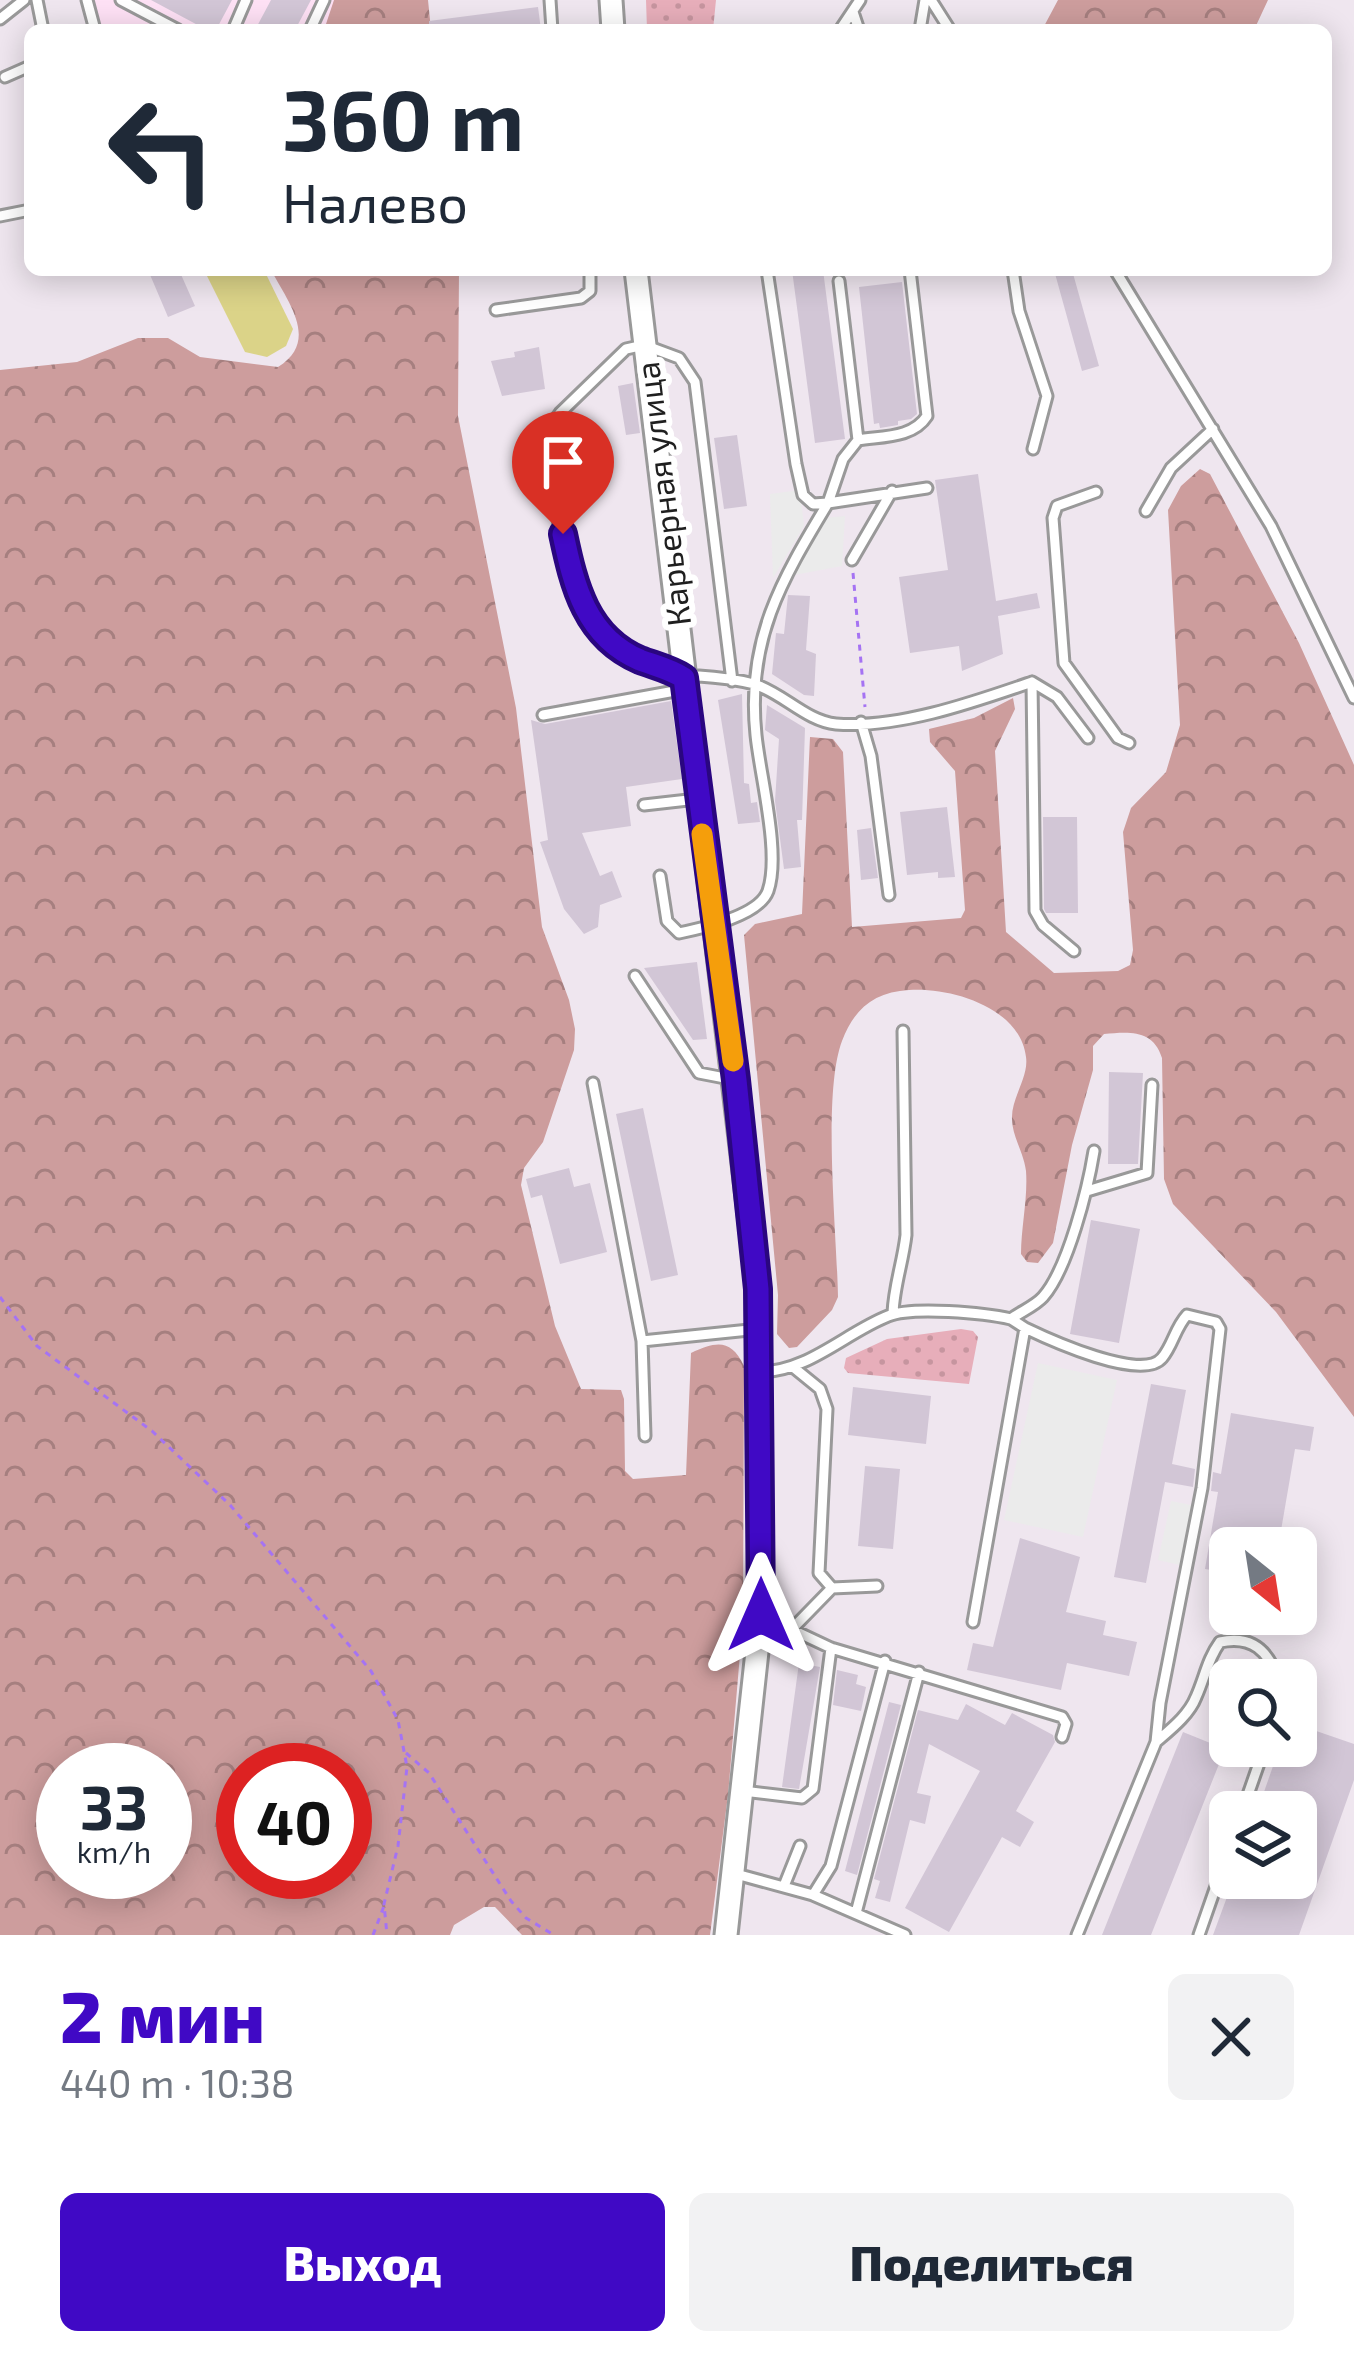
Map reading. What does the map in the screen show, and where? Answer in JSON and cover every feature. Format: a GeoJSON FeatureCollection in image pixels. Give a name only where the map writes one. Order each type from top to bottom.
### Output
{"type":"FeatureCollection","features":[{"type":"Feature","properties":{"kind":"street","name":"Карьерная улица"},"geometry":{"type":"LineString","coordinates":[[637,276],[697,799],[736,1080],[759,1329],[761,1615],[726,1935]]}},
{"type":"Feature","properties":{"kind":"lane"},"geometry":{"type":"LineString","coordinates":[[0,19],[24,0]]}},
{"type":"Feature","properties":{"kind":"lane"},"geometry":{"type":"LineString","coordinates":[[844,24],[860,0]]}},
{"type":"Feature","properties":{"kind":"lane"},"geometry":{"type":"LineString","coordinates":[[129,2],[168,24]]}},
{"type":"Feature","properties":{"kind":"lane"},"geometry":{"type":"LineString","coordinates":[[853,12],[857,24]]}},
{"type":"Feature","properties":{"kind":"lane"},"geometry":{"type":"LineString","coordinates":[[5,77],[24,69]]}},
{"type":"Feature","properties":{"kind":"lane"},"geometry":{"type":"LineString","coordinates":[[496,310],[581,298],[590,291],[590,276]]}},
{"type":"Feature","properties":{"kind":"lane"},"geometry":{"type":"LineString","coordinates":[[767,276],[803,495],[813,504],[927,488]]}},
{"type":"Feature","properties":{"kind":"lane"},"geometry":{"type":"LineString","coordinates":[[660,875],[667,921],[679,932],[716,925],[755,908],[767,892],[769,820],[756,737],[754,684],[773,598],[828,502],[843,459],[858,440],[907,433],[920,428],[927,416],[911,276]]}},
{"type":"Feature","properties":{"kind":"lane"},"geometry":{"type":"LineString","coordinates":[[1014,276],[1019,311],[1047,396],[1033,449]]}},
{"type":"Feature","properties":{"kind":"lane"},"geometry":{"type":"LineString","coordinates":[[1119,276],[1271,526],[1354,698]]}},
{"type":"Feature","properties":{"kind":"lane"},"geometry":{"type":"LineString","coordinates":[[838,281],[858,440]]}},
{"type":"Feature","properties":{"kind":"lane"},"geometry":{"type":"LineString","coordinates":[[685,684],[670,669],[638,659],[590,621],[572,580],[545,443],[550,427],[577,397],[626,349],[644,345],[679,358],[694,382],[732,681]]}},
{"type":"Feature","properties":{"kind":"lane"},"geometry":{"type":"LineString","coordinates":[[1146,512],[1171,468],[1213,429]]}},
{"type":"Feature","properties":{"kind":"lane"},"geometry":{"type":"LineString","coordinates":[[852,560],[892,491]]}},
{"type":"Feature","properties":{"kind":"lane"},"geometry":{"type":"LineString","coordinates":[[1096,492],[1057,506],[1053,518],[1064,663],[1118,738],[1129,742]]}},
{"type":"Feature","properties":{"kind":"lane"},"geometry":{"type":"LineString","coordinates":[[543,715],[685,684],[732,681],[754,684],[820,720],[838,724],[952,709],[1032,682],[1057,697],[1088,738]]}},
{"type":"Feature","properties":{"kind":"lane"},"geometry":{"type":"LineString","coordinates":[[1032,682],[1035,911],[1042,925],[1074,951]]}},
{"type":"Feature","properties":{"kind":"lane"},"geometry":{"type":"LineString","coordinates":[[1067,710],[1080,689]]}},
{"type":"Feature","properties":{"kind":"lane"},"geometry":{"type":"LineString","coordinates":[[864,722],[889,895]]}},
{"type":"Feature","properties":{"kind":"lane"},"geometry":{"type":"LineString","coordinates":[[644,805],[697,799]]}},
{"type":"Feature","properties":{"kind":"lane"},"geometry":{"type":"LineString","coordinates":[[635,976],[699,1072],[736,1080]]}},
{"type":"Feature","properties":{"kind":"lane"},"geometry":{"type":"LineString","coordinates":[[893,1313],[893,1286],[903,1264],[906,1235],[903,1031]]}},
{"type":"Feature","properties":{"kind":"lane"},"geometry":{"type":"LineString","coordinates":[[593,1083],[642,1341],[645,1436]]}},
{"type":"Feature","properties":{"kind":"lane"},"geometry":{"type":"LineString","coordinates":[[1087,1191],[1147,1173],[1151,1084]]}},
{"type":"Feature","properties":{"kind":"lane"},"geometry":{"type":"LineString","coordinates":[[1011,1319],[1044,1297],[1087,1191],[1094,1151]]}},
{"type":"Feature","properties":{"kind":"lane"},"geometry":{"type":"LineString","coordinates":[[759,1372],[793,1367],[893,1313],[982,1313],[1011,1319],[1062,1346],[1143,1367],[1161,1360],[1187,1316],[1216,1322],[1220,1329],[1202,1488],[1156,1742],[1077,1935]]}},
{"type":"Feature","properties":{"kind":"lane"},"geometry":{"type":"LineString","coordinates":[[973,1622],[1025,1328]]}},
{"type":"Feature","properties":{"kind":"lane"},"geometry":{"type":"LineString","coordinates":[[642,1341],[759,1329]]}},
{"type":"Feature","properties":{"kind":"lane"},"geometry":{"type":"LineString","coordinates":[[793,1367],[820,1389],[827,1409],[819,1573],[832,1588]]}},
{"type":"Feature","properties":{"kind":"lane"},"geometry":{"type":"LineString","coordinates":[[791,1629],[832,1588],[877,1586]]}},
{"type":"Feature","properties":{"kind":"lane"},"geometry":{"type":"LineString","coordinates":[[761,1615],[831,1648],[1062,1717],[1066,1724],[1062,1737]]}},
{"type":"Feature","properties":{"kind":"lane"},"geometry":{"type":"LineString","coordinates":[[1156,1742],[1196,1699],[1205,1664],[1220,1642],[1237,1638],[1255,1644],[1269,1659]]}},
{"type":"Feature","properties":{"kind":"lane"},"geometry":{"type":"LineString","coordinates":[[743,1791],[802,1798],[813,1790],[831,1648]]}},
{"type":"Feature","properties":{"kind":"lane"},"geometry":{"type":"LineString","coordinates":[[813,1895],[831,1866],[885,1661]]}},
{"type":"Feature","properties":{"kind":"lane"},"geometry":{"type":"LineString","coordinates":[[856,1913],[919,1672]]}},
{"type":"Feature","properties":{"kind":"lane"},"geometry":{"type":"LineString","coordinates":[[784,1886],[800,1846]]}},
{"type":"Feature","properties":{"kind":"lane"},"geometry":{"type":"LineString","coordinates":[[736,1874],[813,1895],[905,1935]]}},
{"type":"Feature","properties":{"kind":"lane"},"geometry":{"type":"LineString","coordinates":[[1199,1935],[1212,1899]]}},
{"type":"Feature","properties":{"kind":"path"},"geometry":{"type":"LineString","coordinates":[[852,560],[864,722]]}},
{"type":"Feature","properties":{"kind":"path"},"geometry":{"type":"LineString","coordinates":[[0,1298],[37,1346],[152,1431],[230,1504],[370,1671],[398,1720],[407,1767],[398,1846],[373,1935]]}},
{"type":"Feature","properties":{"kind":"path"},"geometry":{"type":"LineString","coordinates":[[404,1752],[429,1773],[511,1901],[526,1918],[554,1935]]}},
{"type":"Feature","properties":{"kind":"path"},"geometry":{"type":"LineString","coordinates":[[384,1904],[387,1935]]}},
{"type":"Feature","properties":{"kind":"shaded area"},"geometry":{"type":"Polygon","coordinates":[[[83,0],[347,0],[341,24],[93,24],[83,0]]]}},
{"type":"Feature","properties":{"kind":"shaded area"},"geometry":{"type":"Polygon","coordinates":[[[646,0],[716,0],[714,24],[647,24],[646,0]]]}},
{"type":"Feature","properties":{"kind":"shaded area"},"geometry":{"type":"Polygon","coordinates":[[[207,276],[267,276],[293,329],[286,346],[267,357],[245,352],[207,276]]]}},
{"type":"Feature","properties":{"kind":"shaded area"},"geometry":{"type":"Polygon","coordinates":[[[800,490],[804,526],[773,578],[770,494],[800,490]]]}},
{"type":"Feature","properties":{"kind":"shaded area"},"geometry":{"type":"Polygon","coordinates":[[[845,516],[842,566],[794,575],[824,518],[845,516]]]}},
{"type":"Feature","properties":{"kind":"shaded area"},"geometry":{"type":"Polygon","coordinates":[[[961,1329],[978,1337],[969,1384],[848,1373],[844,1368],[846,1358],[887,1339],[961,1329]]]}},
{"type":"Feature","properties":{"kind":"shaded area"},"geometry":{"type":"Polygon","coordinates":[[[1038,1363],[1117,1380],[1083,1537],[1004,1520],[1038,1363]]]}},
{"type":"Feature","properties":{"kind":"shaded area"},"geometry":{"type":"Polygon","coordinates":[[[1171,1501],[1201,1507],[1188,1567],[1158,1560],[1171,1501]]]}},
{"type":"Feature","properties":{"kind":"green space"},"geometry":{"type":"Polygon","coordinates":[[[334,0],[428,0],[430,24],[326,24],[334,0]]]}},
{"type":"Feature","properties":{"kind":"green space"},"geometry":{"type":"Polygon","coordinates":[[[1058,0],[1268,0],[1257,24],[1045,24],[1058,0]]]}},
{"type":"Feature","properties":{"kind":"green space"},"geometry":{"type":"Polygon","coordinates":[[[274,276],[459,276],[458,416],[516,708],[542,927],[575,1029],[574,1050],[543,1142],[524,1168],[521,1185],[555,1326],[581,1389],[621,1390],[625,1471],[633,1479],[686,1475],[691,1353],[722,1345],[734,1351],[744,1366],[743,1619],[710,1935],[522,1935],[495,1907],[484,1907],[454,1925],[450,1935],[0,1935],[0,370],[77,362],[138,338],[168,338],[200,357],[278,367],[297,345],[297,321],[274,276]]]}},
{"type":"Feature","properties":{"kind":"green space"},"geometry":{"type":"Polygon","coordinates":[[[1200,469],[1210,474],[1299,643],[1354,765],[1354,1417],[1276,1312],[1173,1204],[1164,1179],[1162,1058],[1146,1037],[1104,1034],[1093,1046],[1093,1070],[1053,1243],[1038,1263],[1027,1262],[1021,1254],[1026,1171],[1012,1119],[1026,1065],[1021,1040],[997,1013],[944,992],[885,994],[859,1011],[842,1041],[833,1095],[838,1297],[832,1310],[797,1347],[789,1348],[777,1334],[778,1295],[744,935],[755,924],[802,914],[810,737],[833,739],[843,752],[852,927],[961,918],[965,910],[955,771],[930,742],[929,729],[974,718],[1013,698],[1015,709],[995,751],[1006,932],[1054,973],[1118,971],[1130,965],[1133,950],[1123,832],[1131,808],[1166,772],[1180,725],[1168,510],[1181,486],[1200,469]]]}},
{"type":"Feature","properties":{"kind":"building"},"geometry":{"type":"Polygon","coordinates":[[[151,0],[232,0],[219,24],[196,24],[151,0]]]}},
{"type":"Feature","properties":{"kind":"building"},"geometry":{"type":"Polygon","coordinates":[[[271,0],[311,0],[298,24],[258,24],[271,0]]]}},
{"type":"Feature","properties":{"kind":"building"},"geometry":{"type":"Polygon","coordinates":[[[538,7],[540,24],[429,24],[538,7]]]}},
{"type":"Feature","properties":{"kind":"building"},"geometry":{"type":"Polygon","coordinates":[[[151,276],[182,276],[195,306],[168,317],[151,276]]]}},
{"type":"Feature","properties":{"kind":"building"},"geometry":{"type":"Polygon","coordinates":[[[793,276],[824,276],[845,439],[815,443],[793,276]]]}},
{"type":"Feature","properties":{"kind":"building"},"geometry":{"type":"Polygon","coordinates":[[[1056,276],[1074,276],[1099,366],[1082,371],[1056,276]]]}},
{"type":"Feature","properties":{"kind":"building"},"geometry":{"type":"Polygon","coordinates":[[[902,282],[917,414],[880,428],[879,423],[874,424],[859,287],[902,282]]]}},
{"type":"Feature","properties":{"kind":"building"},"geometry":{"type":"Polygon","coordinates":[[[539,347],[545,389],[502,396],[491,361],[539,347]]]}},
{"type":"Feature","properties":{"kind":"building"},"geometry":{"type":"Polygon","coordinates":[[[633,383],[640,433],[626,435],[618,386],[633,383]]]}},
{"type":"Feature","properties":{"kind":"building"},"geometry":{"type":"Polygon","coordinates":[[[737,435],[747,506],[724,509],[714,438],[737,435]]]}},
{"type":"Feature","properties":{"kind":"building"},"geometry":{"type":"Polygon","coordinates":[[[978,474],[996,601],[1037,593],[1040,608],[998,616],[1003,654],[962,671],[959,646],[910,653],[899,577],[948,570],[935,480],[978,474]]]}},
{"type":"Feature","properties":{"kind":"building"},"geometry":{"type":"Polygon","coordinates":[[[788,595],[810,596],[806,650],[816,654],[814,696],[804,695],[772,674],[776,633],[784,634],[788,595]]]}},
{"type":"Feature","properties":{"kind":"building"},"geometry":{"type":"Polygon","coordinates":[[[742,694],[744,783],[749,784],[751,803],[757,802],[760,822],[738,824],[718,700],[742,694]]]}},
{"type":"Feature","properties":{"kind":"building"},"geometry":{"type":"Polygon","coordinates":[[[671,701],[682,779],[626,787],[631,826],[582,833],[600,876],[612,871],[622,897],[600,905],[598,927],[584,934],[564,909],[540,842],[548,840],[531,720],[545,724],[671,701]]]}},
{"type":"Feature","properties":{"kind":"building"},"geometry":{"type":"Polygon","coordinates":[[[767,705],[805,728],[802,820],[797,820],[801,867],[784,869],[775,801],[779,739],[765,730],[767,705]]]}},
{"type":"Feature","properties":{"kind":"building"},"geometry":{"type":"Polygon","coordinates":[[[947,807],[955,877],[938,878],[938,872],[907,875],[900,812],[947,807]]]}},
{"type":"Feature","properties":{"kind":"building"},"geometry":{"type":"Polygon","coordinates":[[[1043,817],[1077,817],[1078,913],[1046,913],[1044,909],[1043,817]]]}},
{"type":"Feature","properties":{"kind":"building"},"geometry":{"type":"Polygon","coordinates":[[[871,828],[878,878],[861,880],[857,830],[871,828]]]}},
{"type":"Feature","properties":{"kind":"building"},"geometry":{"type":"Polygon","coordinates":[[[697,962],[707,1039],[693,1040],[644,968],[697,962]]]}},
{"type":"Feature","properties":{"kind":"building"},"geometry":{"type":"Polygon","coordinates":[[[1109,1072],[1143,1073],[1138,1164],[1108,1164],[1109,1072]]]}},
{"type":"Feature","properties":{"kind":"building"},"geometry":{"type":"Polygon","coordinates":[[[643,1108],[678,1275],[651,1281],[616,1114],[643,1108]]]}},
{"type":"Feature","properties":{"kind":"building"},"geometry":{"type":"Polygon","coordinates":[[[569,1168],[574,1187],[590,1183],[607,1252],[560,1264],[542,1195],[531,1198],[526,1179],[569,1168]]]}},
{"type":"Feature","properties":{"kind":"building"},"geometry":{"type":"Polygon","coordinates":[[[1091,1220],[1140,1229],[1119,1343],[1070,1334],[1091,1220]]]}},
{"type":"Feature","properties":{"kind":"building"},"geometry":{"type":"Polygon","coordinates":[[[1151,1384],[1186,1390],[1172,1464],[1195,1469],[1193,1487],[1165,1482],[1146,1583],[1114,1577],[1151,1384]]]}},
{"type":"Feature","properties":{"kind":"building"},"geometry":{"type":"Polygon","coordinates":[[[853,1387],[931,1396],[926,1444],[848,1435],[853,1387]]]}},
{"type":"Feature","properties":{"kind":"building"},"geometry":{"type":"Polygon","coordinates":[[[1231,1413],[1314,1427],[1310,1451],[1295,1449],[1282,1527],[1212,1527],[1218,1492],[1211,1491],[1213,1472],[1221,1474],[1231,1413]]]}},
{"type":"Feature","properties":{"kind":"building"},"geometry":{"type":"Polygon","coordinates":[[[865,1466],[900,1469],[893,1549],[858,1546],[865,1466]]]}},
{"type":"Feature","properties":{"kind":"building"},"geometry":{"type":"Polygon","coordinates":[[[1020,1538],[1080,1557],[1066,1612],[1106,1621],[1103,1635],[1137,1642],[1129,1676],[1067,1663],[1061,1690],[967,1670],[973,1643],[993,1647],[1020,1538]]]}},
{"type":"Feature","properties":{"kind":"building"},"geometry":{"type":"Polygon","coordinates":[[[799,1663],[820,1667],[799,1789],[782,1787],[799,1663]]]}},
{"type":"Feature","properties":{"kind":"building"},"geometry":{"type":"Polygon","coordinates":[[[837,1670],[858,1675],[856,1684],[866,1687],[861,1711],[833,1705],[837,1670]]]}},
{"type":"Feature","properties":{"kind":"building"},"geometry":{"type":"Polygon","coordinates":[[[889,1702],[901,1705],[857,1875],[845,1871],[889,1702]]]}},
{"type":"Feature","properties":{"kind":"building"},"geometry":{"type":"Polygon","coordinates":[[[966,1704],[1005,1725],[1012,1713],[1053,1735],[1055,1742],[1016,1811],[1034,1822],[1020,1847],[1002,1837],[949,1932],[905,1908],[980,1771],[929,1744],[917,1793],[931,1796],[925,1824],[910,1820],[890,1902],[875,1898],[880,1881],[874,1879],[918,1710],[958,1720],[966,1704]]]}},
{"type":"Feature","properties":{"kind":"building"},"geometry":{"type":"Polygon","coordinates":[[[1317,1731],[1354,1744],[1354,1780],[1317,1884],[1317,1791],[1264,1791],[1273,1767],[1317,1767],[1317,1731]]]}},
{"type":"Feature","properties":{"kind":"building"},"geometry":{"type":"Polygon","coordinates":[[[1183,1732],[1209,1743],[1209,1767],[1218,1767],[1151,1935],[1102,1935],[1183,1732]]]}},
{"type":"Feature","properties":{"kind":"building"},"geometry":{"type":"Polygon","coordinates":[[[1226,1899],[1312,1899],[1299,1935],[1213,1935],[1226,1899]]]}},
{"type":"Feature","properties":{"kind":"slow traffic"},"geometry":{"type":"LineString","coordinates":[[702,834],[733,1061]]}},
{"type":"Feature","properties":{"kind":"route"},"geometry":{"type":"LineString","coordinates":[[563,534],[572,580],[590,621],[621,649],[684,678],[758,1289],[761,1615]]}}]}
